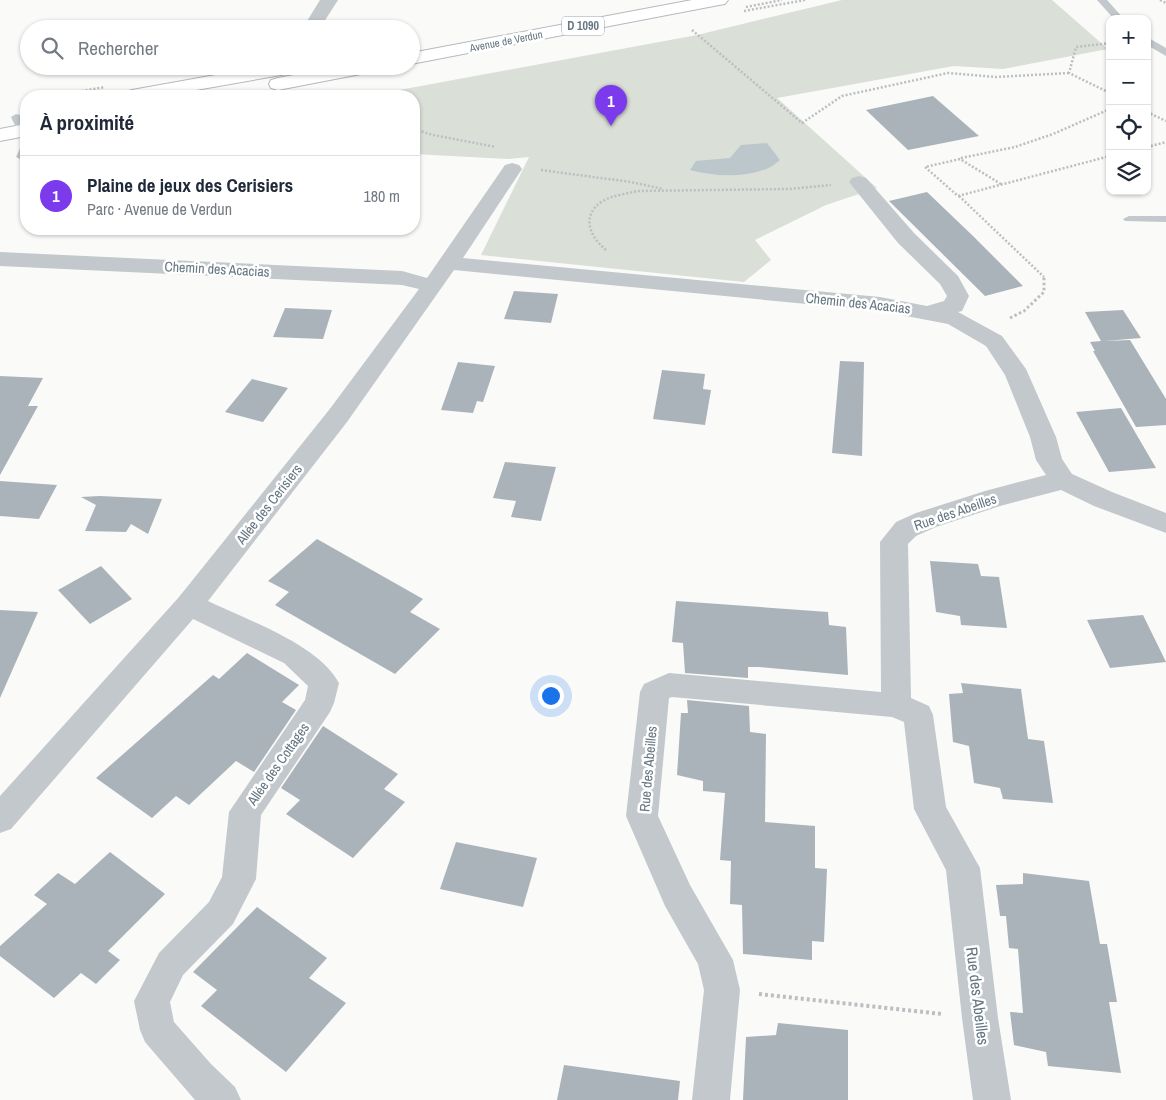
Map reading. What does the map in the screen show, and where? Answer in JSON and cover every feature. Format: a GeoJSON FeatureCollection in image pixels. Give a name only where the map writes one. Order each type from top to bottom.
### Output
{"type":"FeatureCollection","features":[{"type":"Feature","properties":{"kind":"main road","name":"Avenue de Verdun"},"geometry":{"type":"LineString","coordinates":[[420,44],[660,0]]}},
{"type":"Feature","properties":{"kind":"main road","name":"Avenue de Verdun"},"geometry":{"type":"LineString","coordinates":[[420,57],[719,0]]}},
{"type":"Feature","properties":{"kind":"main road"},"geometry":{"type":"LineString","coordinates":[[165,90],[248,75]]}},
{"type":"Feature","properties":{"kind":"main road"},"geometry":{"type":"LineString","coordinates":[[239,90],[313,75]]}},
{"type":"Feature","properties":{"kind":"main road"},"geometry":{"type":"LineString","coordinates":[[0,135],[20,128]]}},
{"type":"Feature","properties":{"kind":"street"},"geometry":{"type":"LineString","coordinates":[[318,20],[329,0]]}},
{"type":"Feature","properties":{"kind":"street","name":"Allée des Cerisiers"},"geometry":{"type":"LineString","coordinates":[[0,819],[189,605],[338,416],[433,286],[514,164]]}},
{"type":"Feature","properties":{"kind":"street"},"geometry":{"type":"LineString","coordinates":[[859,182],[906,238],[950,281],[958,296],[954,306],[930,312]]}},
{"type":"Feature","properties":{"kind":"street","name":"Chemin des Acacias"},"geometry":{"type":"LineString","coordinates":[[0,259],[402,278],[433,286]]}},
{"type":"Feature","properties":{"kind":"street","name":"Chemin des Acacias"},"geometry":{"type":"LineString","coordinates":[[447,263],[880,304],[954,318],[994,341],[1016,374],[1043,437],[1049,460],[1063,480]]}},
{"type":"Feature","properties":{"kind":"street"},"geometry":{"type":"LineString","coordinates":[[1063,480],[1103,499],[1166,523]]}},
{"type":"Feature","properties":{"kind":"street","name":"Rue des Abeilles"},"geometry":{"type":"LineString","coordinates":[[896,705],[894,542],[906,529],[926,520],[1063,480]]}},
{"type":"Feature","properties":{"kind":"street","name":"Allée des Cottages"},"geometry":{"type":"LineString","coordinates":[[189,605],[294,654],[324,683],[319,703],[244,812],[239,879],[221,913],[171,964],[152,1001],[158,1030],[198,1077],[222,1100]]}},
{"type":"Feature","properties":{"kind":"street","name":"Rue des Abeilles"},"geometry":{"type":"LineString","coordinates":[[711,1100],[722,990],[715,960],[678,895],[642,816],[655,692],[669,685],[896,705],[918,715],[930,809],[963,868],[980,1018],[992,1100]]}},
{"type":"Feature","properties":{"kind":"lane"},"geometry":{"type":"LineString","coordinates":[[1102,0],[1115,15]]}},
{"type":"Feature","properties":{"kind":"lane"},"geometry":{"type":"LineString","coordinates":[[1151,43],[1166,53]]}},
{"type":"Feature","properties":{"kind":"lane"},"geometry":{"type":"LineString","coordinates":[[1129,219],[1166,218]]}},
{"type":"Feature","properties":{"kind":"path"},"geometry":{"type":"LineString","coordinates":[[1160,0],[1166,3]]}},
{"type":"Feature","properties":{"kind":"path"},"geometry":{"type":"LineString","coordinates":[[691,29],[802,124],[842,96],[948,73],[996,77],[1069,73],[1106,91]]}},
{"type":"Feature","properties":{"kind":"path"},"geometry":{"type":"LineString","coordinates":[[1069,73],[1076,47],[1106,43]]}},
{"type":"Feature","properties":{"kind":"path"},"geometry":{"type":"LineString","coordinates":[[974,328],[1004,321],[1024,311],[1044,292],[1044,275],[925,167],[1015,147],[1106,112]]}},
{"type":"Feature","properties":{"kind":"path"},"geometry":{"type":"LineString","coordinates":[[1151,114],[1166,121]]}},
{"type":"Feature","properties":{"kind":"path"},"geometry":{"type":"LineString","coordinates":[[420,131],[511,151],[514,164],[520,164],[526,168],[631,182],[668,190]]}},
{"type":"Feature","properties":{"kind":"path"},"geometry":{"type":"LineString","coordinates":[[1151,146],[1166,142]]}},
{"type":"Feature","properties":{"kind":"path"},"geometry":{"type":"LineString","coordinates":[[958,196],[1106,157]]}},
{"type":"Feature","properties":{"kind":"path"},"geometry":{"type":"LineString","coordinates":[[960,158],[1001,184]]}},
{"type":"Feature","properties":{"kind":"path"},"geometry":{"type":"LineString","coordinates":[[642,282],[592,235],[590,222],[593,211],[601,202],[614,196],[637,191],[789,189],[859,182]]}},
{"type":"Feature","properties":{"kind":"path"},"geometry":{"type":"LineString","coordinates":[[722,990],[980,1018]]}},
{"type":"Feature","properties":{"kind":"shaded area"},"geometry":{"type":"Polygon","coordinates":[[[842,0],[1052,0],[1106,47],[1106,49],[1003,69],[954,66],[777,98],[877,188],[826,205],[755,240],[771,260],[744,282],[481,255],[529,157],[508,159],[420,154],[420,90],[399,90],[697,35],[842,0]]]}},
{"type":"Feature","properties":{"kind":"shaded area"},"geometry":{"type":"Polygon","coordinates":[[[767,143],[780,160],[772,166],[754,173],[726,175],[690,170],[696,161],[730,158],[741,145],[767,143]]]}},
{"type":"Feature","properties":{"kind":"building"},"geometry":{"type":"Polygon","coordinates":[[[933,96],[979,136],[908,150],[866,110],[933,96]]]}},
{"type":"Feature","properties":{"kind":"building"},"geometry":{"type":"Polygon","coordinates":[[[927,192],[1023,286],[985,296],[889,201],[927,192]]]}},
{"type":"Feature","properties":{"kind":"building"},"geometry":{"type":"Polygon","coordinates":[[[514,291],[558,294],[551,323],[504,319],[514,291]]]}},
{"type":"Feature","properties":{"kind":"building"},"geometry":{"type":"Polygon","coordinates":[[[285,308],[332,310],[323,339],[273,337],[285,308]]]}},
{"type":"Feature","properties":{"kind":"building"},"geometry":{"type":"Polygon","coordinates":[[[1123,310],[1141,338],[1104,341],[1130,340],[1166,399],[1166,425],[1136,427],[1093,351],[1095,351],[1090,342],[1101,341],[1085,312],[1123,310]]]}},
{"type":"Feature","properties":{"kind":"building"},"geometry":{"type":"Polygon","coordinates":[[[840,361],[864,362],[862,456],[832,453],[840,361]]]}},
{"type":"Feature","properties":{"kind":"building"},"geometry":{"type":"Polygon","coordinates":[[[458,362],[495,366],[483,402],[477,401],[473,413],[441,410],[458,362]]]}},
{"type":"Feature","properties":{"kind":"building"},"geometry":{"type":"Polygon","coordinates":[[[662,370],[705,374],[703,389],[711,390],[705,425],[653,419],[662,370]]]}},
{"type":"Feature","properties":{"kind":"building"},"geometry":{"type":"Polygon","coordinates":[[[0,376],[43,378],[28,406],[38,406],[0,475],[0,376]]]}},
{"type":"Feature","properties":{"kind":"building"},"geometry":{"type":"Polygon","coordinates":[[[252,379],[288,388],[263,422],[225,412],[252,379]]]}},
{"type":"Feature","properties":{"kind":"building"},"geometry":{"type":"Polygon","coordinates":[[[1121,408],[1156,468],[1109,472],[1076,412],[1121,408]]]}},
{"type":"Feature","properties":{"kind":"building"},"geometry":{"type":"Polygon","coordinates":[[[505,462],[556,467],[541,521],[511,517],[516,501],[493,498],[505,462]]]}},
{"type":"Feature","properties":{"kind":"building"},"geometry":{"type":"Polygon","coordinates":[[[0,481],[57,485],[39,519],[0,516],[0,481]]]}},
{"type":"Feature","properties":{"kind":"building"},"geometry":{"type":"Polygon","coordinates":[[[81,497],[162,499],[148,534],[131,524],[126,532],[85,531],[96,505],[81,497]]]}},
{"type":"Feature","properties":{"kind":"building"},"geometry":{"type":"Polygon","coordinates":[[[317,539],[423,599],[410,612],[440,629],[395,674],[275,605],[289,592],[268,581],[317,539]]]}},
{"type":"Feature","properties":{"kind":"building"},"geometry":{"type":"Polygon","coordinates":[[[930,561],[978,564],[981,576],[999,577],[1007,628],[961,625],[960,616],[936,612],[930,561]]]}},
{"type":"Feature","properties":{"kind":"building"},"geometry":{"type":"Polygon","coordinates":[[[101,566],[132,599],[90,624],[58,590],[101,566]]]}},
{"type":"Feature","properties":{"kind":"building"},"geometry":{"type":"Polygon","coordinates":[[[676,601],[828,612],[829,625],[846,627],[848,675],[759,667],[748,667],[748,678],[685,673],[683,643],[672,642],[676,601]]]}},
{"type":"Feature","properties":{"kind":"building"},"geometry":{"type":"Polygon","coordinates":[[[0,610],[38,612],[0,698],[0,610]]]}},
{"type":"Feature","properties":{"kind":"building"},"geometry":{"type":"Polygon","coordinates":[[[1143,615],[1166,662],[1110,668],[1087,620],[1143,615]]]}},
{"type":"Feature","properties":{"kind":"building"},"geometry":{"type":"Polygon","coordinates":[[[247,653],[299,685],[282,702],[296,710],[254,772],[236,761],[189,805],[176,796],[152,818],[96,778],[213,675],[219,679],[247,653]]]}},
{"type":"Feature","properties":{"kind":"building"},"geometry":{"type":"Polygon","coordinates":[[[961,683],[1021,689],[1028,739],[1044,741],[1053,803],[1003,799],[1000,788],[974,783],[969,746],[953,742],[949,694],[963,693],[961,683]]]}},
{"type":"Feature","properties":{"kind":"building"},"geometry":{"type":"Polygon","coordinates":[[[687,700],[749,706],[750,732],[766,734],[765,822],[815,826],[815,868],[827,869],[824,942],[812,941],[812,960],[743,954],[742,905],[730,904],[731,861],[720,860],[725,793],[703,791],[703,781],[677,775],[681,713],[688,713],[687,700]]]}},
{"type":"Feature","properties":{"kind":"building"},"geometry":{"type":"Polygon","coordinates":[[[323,726],[398,774],[384,789],[405,802],[353,858],[286,814],[300,800],[281,788],[323,726]]]}},
{"type":"Feature","properties":{"kind":"building"},"geometry":{"type":"Polygon","coordinates":[[[456,842],[537,858],[523,907],[440,889],[456,842]]]}},
{"type":"Feature","properties":{"kind":"building"},"geometry":{"type":"Polygon","coordinates":[[[110,852],[165,894],[108,951],[120,960],[96,984],[81,973],[54,998],[0,956],[0,946],[47,904],[34,895],[58,873],[75,884],[110,852]]]}},
{"type":"Feature","properties":{"kind":"building"},"geometry":{"type":"Polygon","coordinates":[[[1023,873],[1089,881],[1100,944],[1107,944],[1117,1002],[1109,1002],[1121,1073],[1048,1066],[1046,1052],[1014,1045],[1010,1012],[1023,1013],[1018,949],[1009,948],[1006,916],[1000,916],[996,885],[1023,884],[1023,873]]]}},
{"type":"Feature","properties":{"kind":"building"},"geometry":{"type":"Polygon","coordinates":[[[257,907],[327,958],[309,978],[346,1003],[286,1072],[201,1006],[217,990],[193,972],[257,907]]]}},
{"type":"Feature","properties":{"kind":"building"},"geometry":{"type":"Polygon","coordinates":[[[778,1023],[848,1030],[848,1100],[743,1100],[746,1037],[776,1035],[778,1023]]]}},
{"type":"Feature","properties":{"kind":"building"},"geometry":{"type":"Polygon","coordinates":[[[564,1065],[680,1081],[678,1100],[557,1100],[564,1065]]]}},
{"type":"Feature","properties":{"kind":"place","name":"Plaine de jeux des Cerisiers"},"geometry":{"type":"Point","coordinates":[611,126]}}]}
